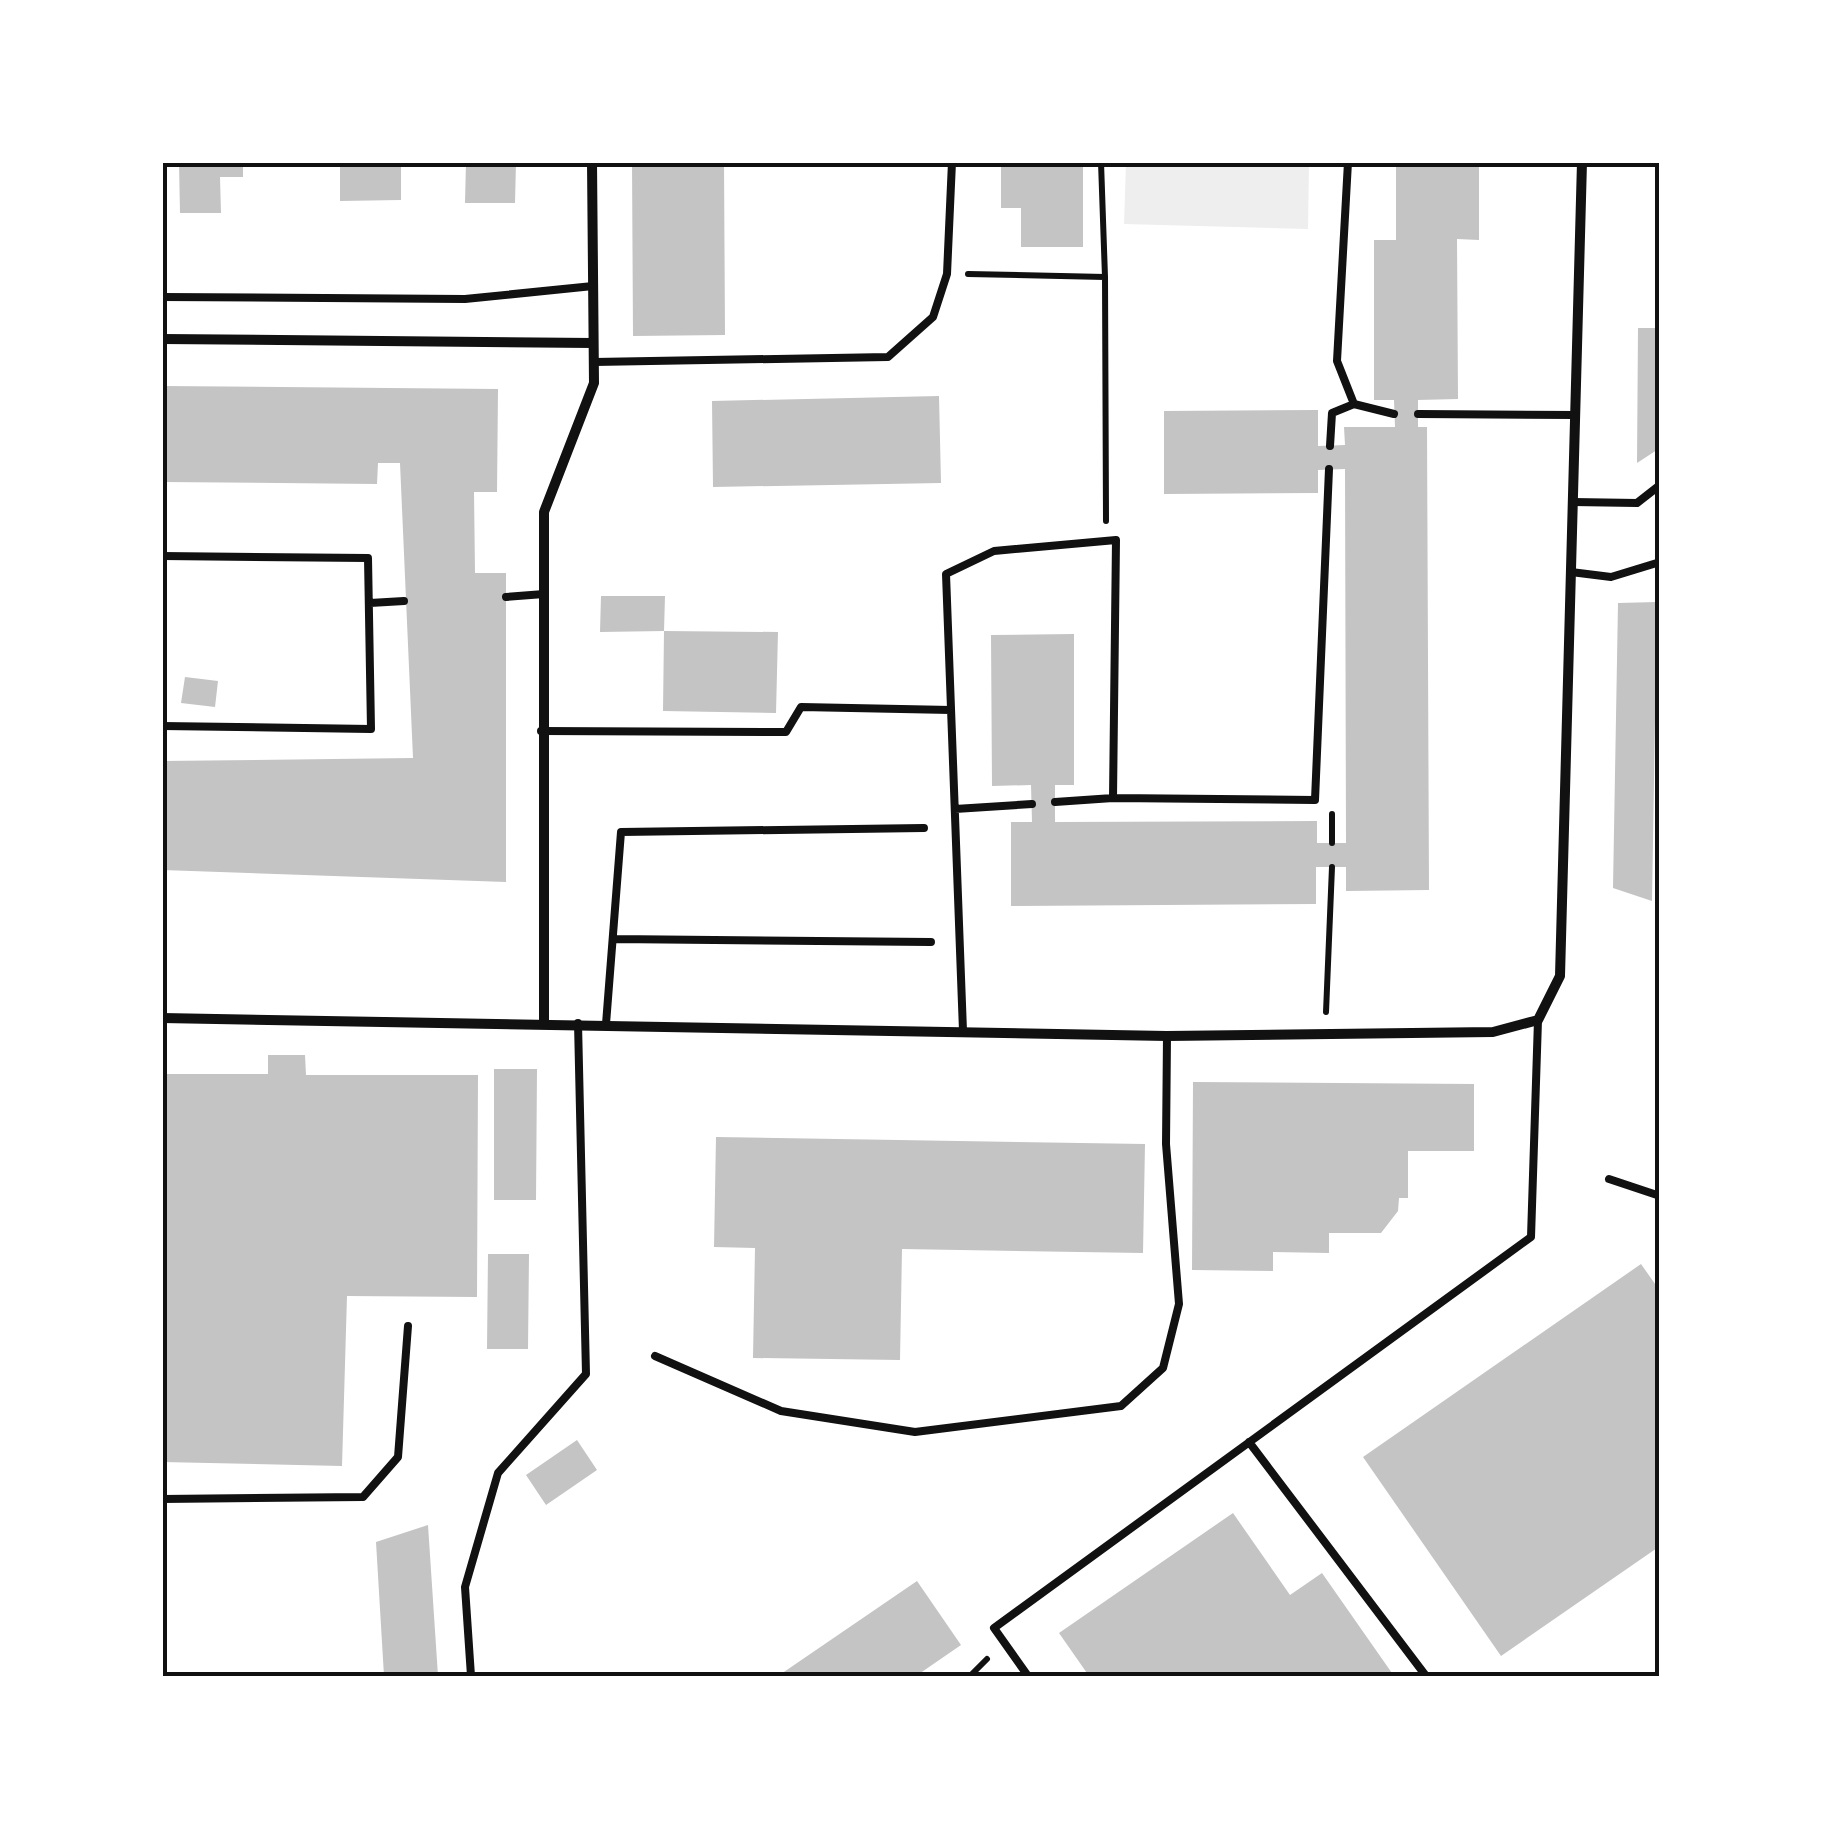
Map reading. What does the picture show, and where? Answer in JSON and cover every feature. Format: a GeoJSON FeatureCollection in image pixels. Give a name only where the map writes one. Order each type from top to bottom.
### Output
{"type":"FeatureCollection","features":[{"type":"Feature","properties":{"kind":"street"},"geometry":{"type":"LineString","coordinates":[[544,1023],[544,512],[594,384],[592,162]]}},
{"type":"Feature","properties":{"kind":"street"},"geometry":{"type":"LineString","coordinates":[[162,1018],[1168,1036],[1493,1032],[1538,1020],[1560,976],[1582,162]]}},
{"type":"Feature","properties":{"kind":"street"},"geometry":{"type":"LineString","coordinates":[[162,339],[593,343]]}},
{"type":"Feature","properties":{"kind":"lane"},"geometry":{"type":"LineString","coordinates":[[594,362],[888,357],[933,317],[947,274],[952,162]]}},
{"type":"Feature","properties":{"kind":"lane"},"geometry":{"type":"LineString","coordinates":[[1348,162],[1337,361],[1354,404]]}},
{"type":"Feature","properties":{"kind":"lane"},"geometry":{"type":"LineString","coordinates":[[162,297],[464,300],[593,286]]}},
{"type":"Feature","properties":{"kind":"lane"},"geometry":{"type":"LineString","coordinates":[[1330,446],[1332,413],[1354,404],[1394,414]]}},
{"type":"Feature","properties":{"kind":"lane"},"geometry":{"type":"LineString","coordinates":[[1418,414],[1575,415]]}},
{"type":"Feature","properties":{"kind":"lane"},"geometry":{"type":"LineString","coordinates":[[1055,802],[1113,798],[1315,800],[1329,469]]}},
{"type":"Feature","properties":{"kind":"lane"},"geometry":{"type":"LineString","coordinates":[[1573,502],[1638,502],[1660,485]]}},
{"type":"Feature","properties":{"kind":"lane"},"geometry":{"type":"LineString","coordinates":[[963,1031],[946,574],[994,552],[1116,540],[1113,798]]}},
{"type":"Feature","properties":{"kind":"lane"},"geometry":{"type":"LineString","coordinates":[[162,556],[368,558],[371,729],[162,726]]}},
{"type":"Feature","properties":{"kind":"lane"},"geometry":{"type":"LineString","coordinates":[[1572,572],[1611,577],[1660,562]]}},
{"type":"Feature","properties":{"kind":"lane"},"geometry":{"type":"LineString","coordinates":[[506,596],[544,594]]}},
{"type":"Feature","properties":{"kind":"lane"},"geometry":{"type":"LineString","coordinates":[[370,603],[404,601]]}},
{"type":"Feature","properties":{"kind":"lane"},"geometry":{"type":"LineString","coordinates":[[542,731],[786,732],[801,707],[951,710]]}},
{"type":"Feature","properties":{"kind":"lane"},"geometry":{"type":"LineString","coordinates":[[955,809],[1032,804]]}},
{"type":"Feature","properties":{"kind":"lane"},"geometry":{"type":"LineString","coordinates":[[606,1024],[621,832],[924,828]]}},
{"type":"Feature","properties":{"kind":"lane"},"geometry":{"type":"LineString","coordinates":[[614,940],[931,942]]}},
{"type":"Feature","properties":{"kind":"lane"},"geometry":{"type":"LineString","coordinates":[[1028,1676],[994,1628],[1531,1238],[1538,1020]]}},
{"type":"Feature","properties":{"kind":"lane"},"geometry":{"type":"LineString","coordinates":[[472,1676],[466,1586],[498,1473],[586,1374],[578,1023]]}},
{"type":"Feature","properties":{"kind":"lane"},"geometry":{"type":"LineString","coordinates":[[655,1356],[781,1412],[914,1432],[1122,1406],[1163,1368],[1180,1304],[1166,1144],[1168,1036]]}},
{"type":"Feature","properties":{"kind":"lane"},"geometry":{"type":"LineString","coordinates":[[1609,1179],[1660,1196]]}},
{"type":"Feature","properties":{"kind":"lane"},"geometry":{"type":"LineString","coordinates":[[162,1498],[363,1498],[398,1457],[408,1326]]}},
{"type":"Feature","properties":{"kind":"lane"},"geometry":{"type":"LineString","coordinates":[[1249,1442],[1426,1676]]}},
{"type":"Feature","properties":{"kind":"path"},"geometry":{"type":"LineString","coordinates":[[1102,162],[1106,542]]}},
{"type":"Feature","properties":{"kind":"path"},"geometry":{"type":"LineString","coordinates":[[947,274],[1104,277]]}},
{"type":"Feature","properties":{"kind":"path"},"geometry":{"type":"LineString","coordinates":[[1326,1033],[1332,867]]}},
{"type":"Feature","properties":{"kind":"path"},"geometry":{"type":"LineString","coordinates":[[970,1676],[988,1658]]}},
{"type":"Feature","properties":{"kind":"shaded area"},"geometry":{"type":"Polygon","coordinates":[[[1126,163],[1309,163],[1308,229],[1124,224],[1126,163]]]}},
{"type":"Feature","properties":{"kind":"building"},"geometry":{"type":"Polygon","coordinates":[[[179,162],[243,162],[243,177],[220,177],[221,213],[180,213],[179,162]]]}},
{"type":"Feature","properties":{"kind":"building"},"geometry":{"type":"Polygon","coordinates":[[[340,162],[401,162],[401,200],[340,201],[340,162]]]}},
{"type":"Feature","properties":{"kind":"building"},"geometry":{"type":"Polygon","coordinates":[[[466,162],[516,162],[515,203],[465,203],[466,162]]]}},
{"type":"Feature","properties":{"kind":"building"},"geometry":{"type":"Polygon","coordinates":[[[632,162],[724,162],[725,335],[633,336],[632,162]]]}},
{"type":"Feature","properties":{"kind":"building"},"geometry":{"type":"Polygon","coordinates":[[[1001,162],[1083,162],[1083,247],[1021,247],[1021,208],[1001,208],[1001,162]]]}},
{"type":"Feature","properties":{"kind":"building"},"geometry":{"type":"Polygon","coordinates":[[[1396,162],[1479,162],[1479,240],[1457,239],[1458,399],[1418,400],[1418,427],[1427,427],[1429,890],[1346,891],[1346,867],[1316,867],[1316,904],[1011,906],[1011,822],[1032,822],[1031,785],[992,786],[991,635],[1074,634],[1074,785],[1055,785],[1055,822],[1317,821],[1317,843],[1346,843],[1345,469],[1318,470],[1318,493],[1164,494],[1164,411],[1318,410],[1318,446],[1345,445],[1344,427],[1395,427],[1394,400],[1374,400],[1374,240],[1396,240],[1396,162]]]}},
{"type":"Feature","properties":{"kind":"building"},"geometry":{"type":"Polygon","coordinates":[[[1638,328],[1660,328],[1660,448],[1637,463],[1638,328]]]}},
{"type":"Feature","properties":{"kind":"building"},"geometry":{"type":"Polygon","coordinates":[[[162,386],[498,389],[497,492],[474,492],[475,573],[506,573],[506,882],[162,870],[162,761],[413,758],[400,463],[378,463],[377,484],[162,482],[162,386]]]}},
{"type":"Feature","properties":{"kind":"building"},"geometry":{"type":"Polygon","coordinates":[[[939,396],[941,483],[713,487],[712,401],[939,396]]]}},
{"type":"Feature","properties":{"kind":"building"},"geometry":{"type":"Polygon","coordinates":[[[601,596],[665,596],[664,631],[600,632],[601,596]]]}},
{"type":"Feature","properties":{"kind":"building"},"geometry":{"type":"Polygon","coordinates":[[[1657,602],[1652,901],[1613,888],[1618,603],[1657,602]]]}},
{"type":"Feature","properties":{"kind":"building"},"geometry":{"type":"Polygon","coordinates":[[[664,631],[778,632],[776,713],[663,711],[664,631]]]}},
{"type":"Feature","properties":{"kind":"building"},"geometry":{"type":"Polygon","coordinates":[[[185,677],[218,681],[215,707],[181,703],[185,677]]]}},
{"type":"Feature","properties":{"kind":"building"},"geometry":{"type":"Polygon","coordinates":[[[268,1055],[305,1055],[306,1075],[478,1075],[477,1297],[347,1296],[342,1466],[162,1462],[162,1074],[268,1074],[268,1055]]]}},
{"type":"Feature","properties":{"kind":"building"},"geometry":{"type":"Polygon","coordinates":[[[494,1069],[537,1069],[536,1200],[494,1200],[494,1069]]]}},
{"type":"Feature","properties":{"kind":"building"},"geometry":{"type":"Polygon","coordinates":[[[1193,1082],[1474,1084],[1474,1151],[1408,1151],[1408,1198],[1399,1198],[1398,1211],[1381,1233],[1329,1233],[1329,1253],[1273,1252],[1273,1271],[1192,1270],[1193,1082]]]}},
{"type":"Feature","properties":{"kind":"building"},"geometry":{"type":"Polygon","coordinates":[[[716,1137],[1145,1144],[1143,1253],[902,1249],[900,1360],[753,1358],[755,1248],[714,1247],[716,1137]]]}},
{"type":"Feature","properties":{"kind":"building"},"geometry":{"type":"Polygon","coordinates":[[[488,1254],[529,1254],[528,1349],[487,1349],[488,1254]]]}},
{"type":"Feature","properties":{"kind":"building"},"geometry":{"type":"Polygon","coordinates":[[[1641,1264],[1660,1291],[1660,1546],[1501,1656],[1363,1457],[1641,1264]]]}},
{"type":"Feature","properties":{"kind":"building"},"geometry":{"type":"Polygon","coordinates":[[[577,1440],[597,1470],[546,1505],[526,1475],[577,1440]]]}},
{"type":"Feature","properties":{"kind":"building"},"geometry":{"type":"Polygon","coordinates":[[[1233,1513],[1290,1595],[1322,1573],[1394,1676],[1089,1676],[1059,1633],[1233,1513]]]}},
{"type":"Feature","properties":{"kind":"building"},"geometry":{"type":"Polygon","coordinates":[[[428,1525],[438,1676],[384,1676],[376,1542],[428,1525]]]}},
{"type":"Feature","properties":{"kind":"building"},"geometry":{"type":"Polygon","coordinates":[[[917,1581],[961,1645],[916,1676],[778,1676],[917,1581]]]}}]}
